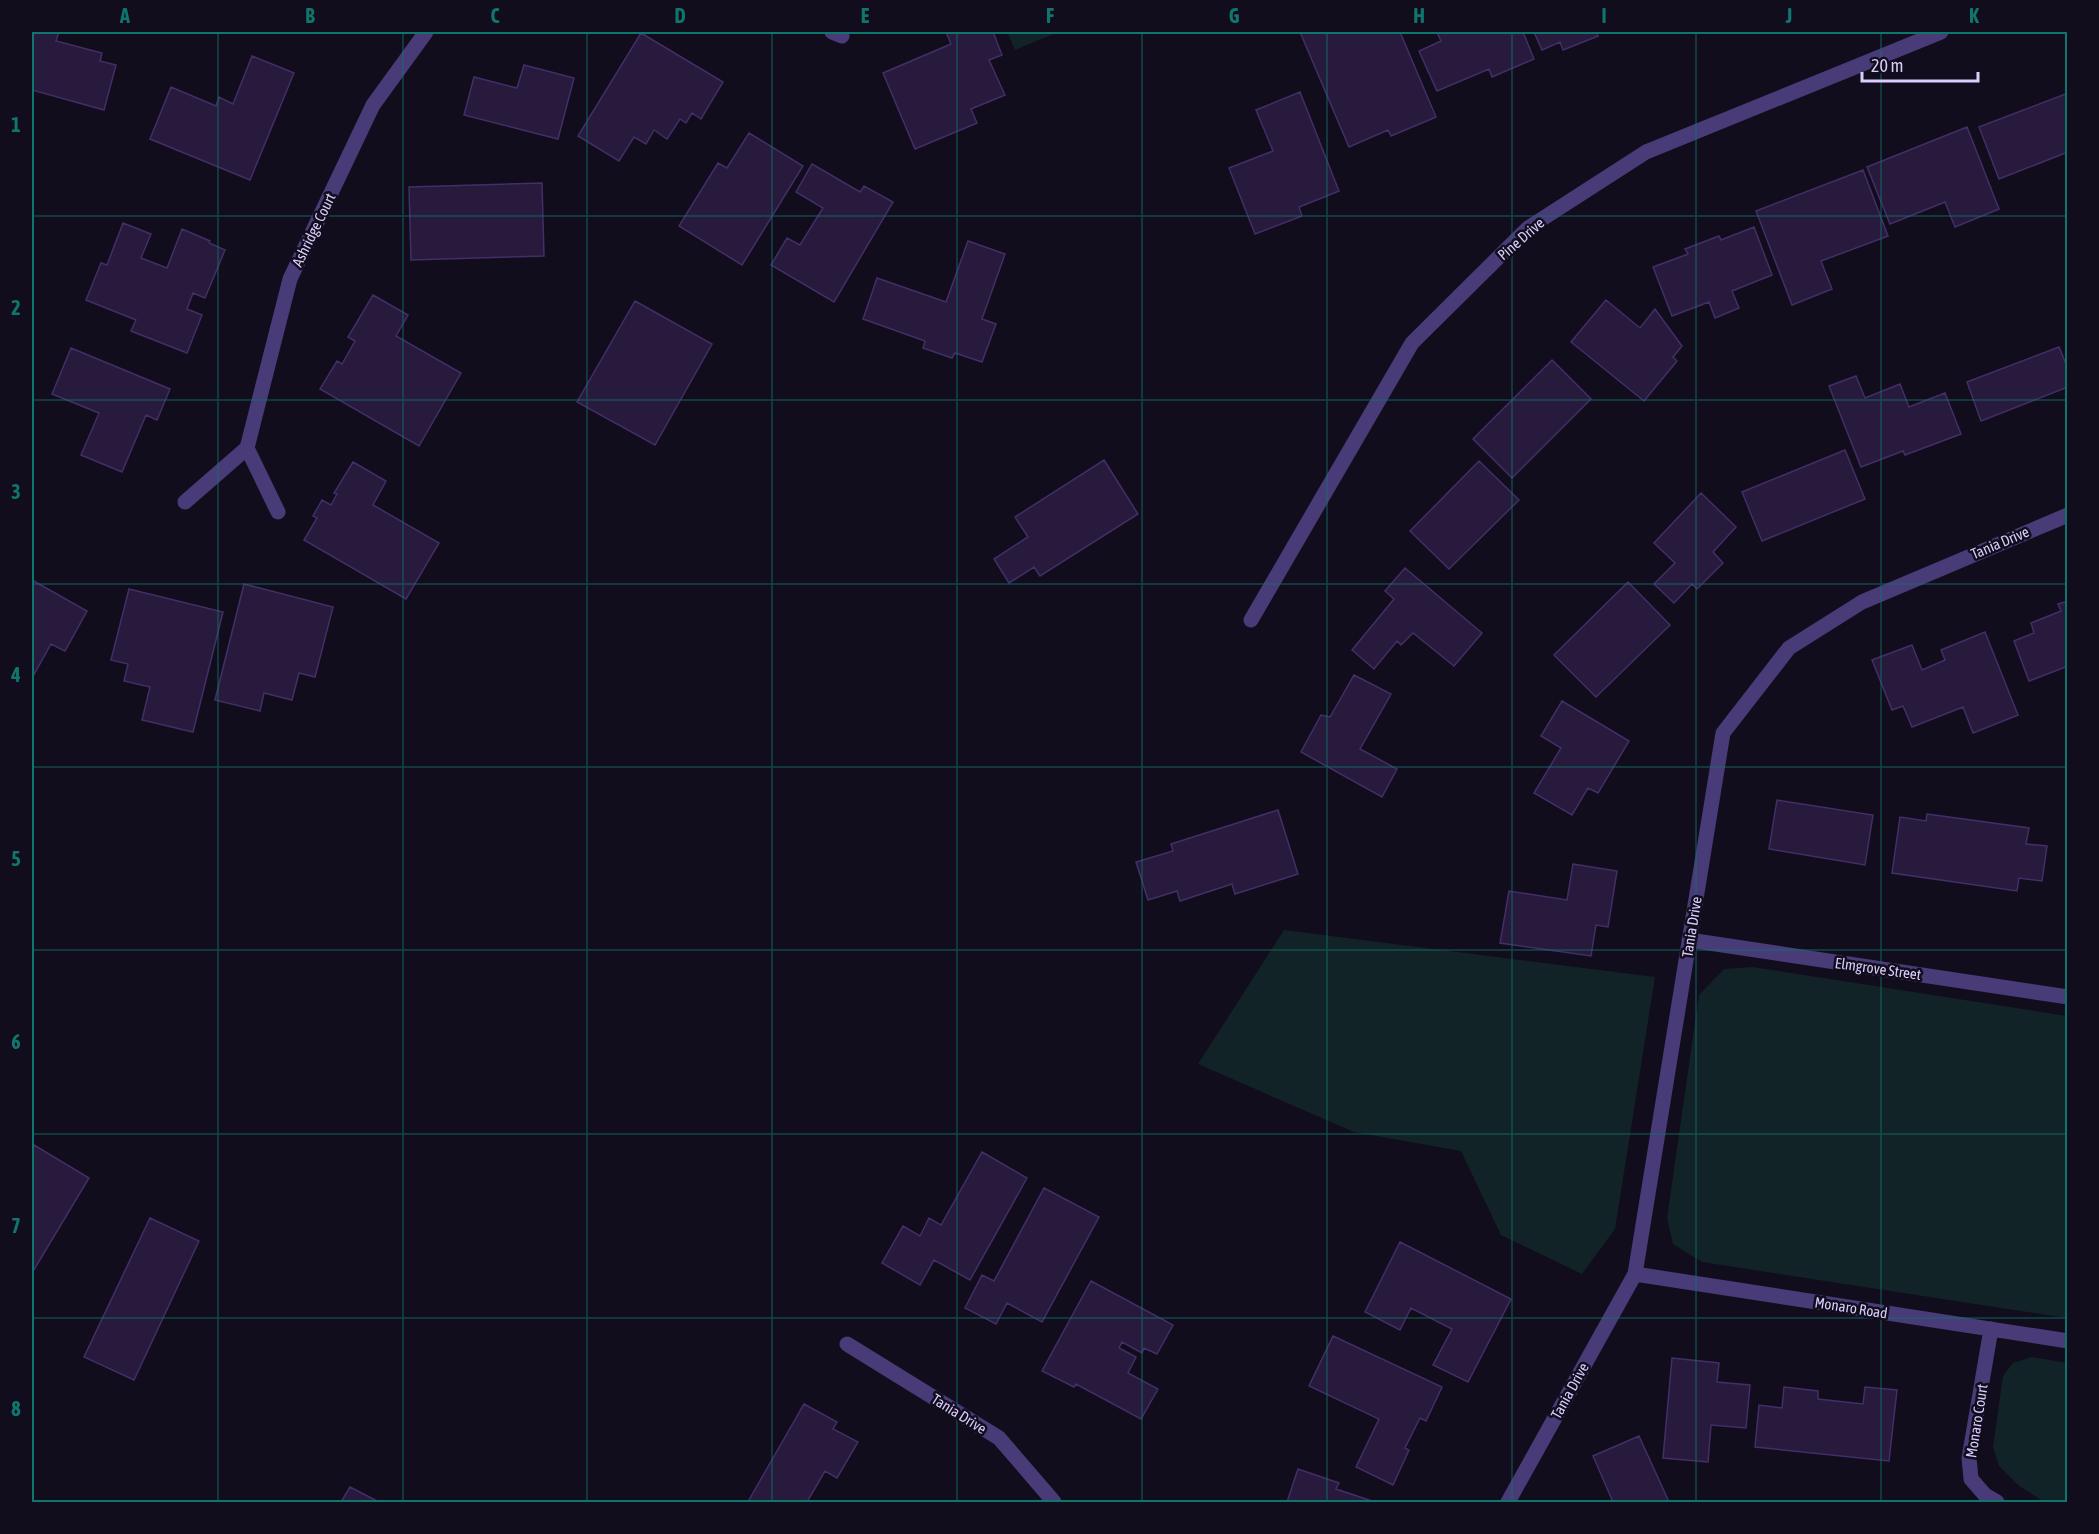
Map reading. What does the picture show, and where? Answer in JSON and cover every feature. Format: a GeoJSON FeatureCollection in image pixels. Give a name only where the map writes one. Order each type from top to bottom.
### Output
{"type":"FeatureCollection","features":[{"type":"Feature","properties":{"kind":"street","name":"Ashridge Court"},"geometry":{"type":"LineString","coordinates":[[247,448],[290,279],[373,105],[426,32]]}},
{"type":"Feature","properties":{"kind":"street","name":"Pine Drive"},"geometry":{"type":"LineString","coordinates":[[1251,620],[1412,343],[1528,228],[1646,152],[1941,32]]}},
{"type":"Feature","properties":{"kind":"street"},"geometry":{"type":"LineString","coordinates":[[185,502],[247,448],[278,512]]}},
{"type":"Feature","properties":{"kind":"street","name":"Tania Drive"},"geometry":{"type":"LineString","coordinates":[[1508,1503],[1635,1274],[1723,733],[1789,648],[1862,602],[2067,515]]}},
{"type":"Feature","properties":{"kind":"street","name":"Elmgrove Street"},"geometry":{"type":"LineString","coordinates":[[1689,940],[2067,997]]}},
{"type":"Feature","properties":{"kind":"street","name":"Monaro Road"},"geometry":{"type":"LineString","coordinates":[[1635,1274],[2067,1341]]}},
{"type":"Feature","properties":{"kind":"street","name":"Monaro Court"},"geometry":{"type":"LineString","coordinates":[[1991,1329],[1969,1458],[1971,1479],[1985,1495],[1997,1503]]}},
{"type":"Feature","properties":{"kind":"street","name":"Tania Drive"},"geometry":{"type":"LineString","coordinates":[[848,1344],[999,1438],[1054,1503]]}},
{"type":"Feature","properties":{"kind":"shaded area"},"geometry":{"type":"Polygon","coordinates":[[[1007,32],[1058,32],[1015,50],[1007,32]]]}},
{"type":"Feature","properties":{"kind":"shaded area"},"geometry":{"type":"Polygon","coordinates":[[[1284,930],[1655,977],[1615,1229],[1582,1274],[1501,1235],[1461,1151],[1354,1132],[1198,1064],[1284,930]]]}},
{"type":"Feature","properties":{"kind":"shaded area"},"geometry":{"type":"Polygon","coordinates":[[[1753,967],[2067,1016],[2067,1318],[1702,1262],[1673,1244],[1667,1218],[1699,995],[1724,969],[1753,967]]]}},
{"type":"Feature","properties":{"kind":"shaded area"},"geometry":{"type":"Polygon","coordinates":[[[2032,1357],[2067,1363],[2067,1502],[2044,1502],[2018,1485],[1999,1466],[1993,1447],[2003,1376],[2013,1363],[2032,1357]]]}},
{"type":"Feature","properties":{"kind":"building"},"geometry":{"type":"Polygon","coordinates":[[[32,32],[59,32],[56,41],[102,53],[100,61],[116,65],[104,110],[32,90],[32,32]]]}},
{"type":"Feature","properties":{"kind":"building"},"geometry":{"type":"Polygon","coordinates":[[[946,32],[993,32],[1002,55],[989,60],[1005,95],[971,109],[977,123],[915,149],[883,73],[951,44],[946,32]]]}},
{"type":"Feature","properties":{"kind":"building"},"geometry":{"type":"Polygon","coordinates":[[[1300,32],[1400,32],[1436,117],[1391,136],[1388,130],[1349,147],[1300,32]]]}},
{"type":"Feature","properties":{"kind":"building"},"geometry":{"type":"Polygon","coordinates":[[[1437,32],[1523,32],[1534,59],[1492,77],[1489,69],[1437,91],[1419,51],[1441,41],[1437,32]]]}},
{"type":"Feature","properties":{"kind":"building"},"geometry":{"type":"Polygon","coordinates":[[[1534,32],[1596,32],[1598,36],[1563,50],[1560,42],[1542,50],[1534,32]]]}},
{"type":"Feature","properties":{"kind":"building"},"geometry":{"type":"Polygon","coordinates":[[[641,33],[723,82],[701,119],[692,113],[686,123],[680,119],[667,139],[654,130],[646,144],[634,137],[619,161],[578,136],[641,33]]]}},
{"type":"Feature","properties":{"kind":"building"},"geometry":{"type":"Polygon","coordinates":[[[252,56],[294,73],[250,180],[150,139],[171,87],[216,106],[219,97],[233,104],[252,56]]]}},
{"type":"Feature","properties":{"kind":"building"},"geometry":{"type":"Polygon","coordinates":[[[524,65],[574,78],[558,139],[464,115],[474,77],[517,88],[524,65]]]}},
{"type":"Feature","properties":{"kind":"building"},"geometry":{"type":"Polygon","coordinates":[[[1300,92],[1339,191],[1299,207],[1302,216],[1255,234],[1229,168],[1273,151],[1256,110],[1300,92]]]}},
{"type":"Feature","properties":{"kind":"building"},"geometry":{"type":"Polygon","coordinates":[[[2068,93],[2068,152],[1999,179],[1979,127],[2068,93]]]}},
{"type":"Feature","properties":{"kind":"building"},"geometry":{"type":"Polygon","coordinates":[[[1967,127],[1999,209],[1955,227],[1945,202],[1890,224],[1867,167],[1967,127]]]}},
{"type":"Feature","properties":{"kind":"building"},"geometry":{"type":"Polygon","coordinates":[[[749,133],[803,166],[742,265],[679,226],[718,163],[727,168],[749,133]]]}},
{"type":"Feature","properties":{"kind":"building"},"geometry":{"type":"Polygon","coordinates":[[[812,164],[860,192],[864,186],[893,202],[834,302],[771,265],[787,238],[800,245],[823,208],[796,192],[812,164]]]}},
{"type":"Feature","properties":{"kind":"building"},"geometry":{"type":"Polygon","coordinates":[[[1863,170],[1888,236],[1821,261],[1832,289],[1792,305],[1756,211],[1863,170]]]}},
{"type":"Feature","properties":{"kind":"building"},"geometry":{"type":"Polygon","coordinates":[[[542,183],[544,256],[411,260],[409,187],[542,183]]]}},
{"type":"Feature","properties":{"kind":"building"},"geometry":{"type":"Polygon","coordinates":[[[123,223],[151,234],[141,258],[167,268],[182,229],[225,250],[205,298],[193,293],[187,309],[202,315],[187,353],[131,331],[136,320],[86,300],[101,263],[107,265],[123,223]]]}},
{"type":"Feature","properties":{"kind":"building"},"geometry":{"type":"Polygon","coordinates":[[[1754,227],[1772,275],[1732,291],[1739,308],[1715,318],[1709,302],[1672,316],[1653,267],[1688,254],[1685,249],[1719,236],[1721,240],[1754,227]]]}},
{"type":"Feature","properties":{"kind":"building"},"geometry":{"type":"Polygon","coordinates":[[[968,241],[1005,254],[982,319],[996,324],[982,362],[955,353],[952,358],[923,348],[925,341],[863,319],[877,278],[946,302],[968,241]]]}},
{"type":"Feature","properties":{"kind":"building"},"geometry":{"type":"Polygon","coordinates":[[[373,295],[408,315],[396,336],[461,373],[419,446],[320,389],[337,361],[342,364],[355,341],[348,337],[373,295]]]}},
{"type":"Feature","properties":{"kind":"building"},"geometry":{"type":"Polygon","coordinates":[[[1606,300],[1640,328],[1655,309],[1682,346],[1673,357],[1677,361],[1644,401],[1571,342],[1606,300]]]}},
{"type":"Feature","properties":{"kind":"building"},"geometry":{"type":"Polygon","coordinates":[[[635,301],[712,344],[655,445],[577,402],[635,301]]]}},
{"type":"Feature","properties":{"kind":"building"},"geometry":{"type":"Polygon","coordinates":[[[2059,347],[2068,369],[2068,387],[1981,421],[1967,382],[2059,347]]]}},
{"type":"Feature","properties":{"kind":"building"},"geometry":{"type":"Polygon","coordinates":[[[71,348],[170,389],[157,420],[146,415],[122,472],[81,455],[99,413],[52,394],[71,348]]]}},
{"type":"Feature","properties":{"kind":"building"},"geometry":{"type":"Polygon","coordinates":[[[1552,360],[1591,399],[1512,478],[1473,439],[1552,360]]]}},
{"type":"Feature","properties":{"kind":"building"},"geometry":{"type":"Polygon","coordinates":[[[1856,376],[1865,398],[1900,384],[1909,407],[1945,393],[1961,434],[1905,455],[1903,451],[1861,467],[1829,386],[1856,376]]]}},
{"type":"Feature","properties":{"kind":"building"},"geometry":{"type":"Polygon","coordinates":[[[1845,450],[1865,499],[1762,541],[1742,492],[1845,450]]]}},
{"type":"Feature","properties":{"kind":"building"},"geometry":{"type":"Polygon","coordinates":[[[1104,460],[1138,514],[1040,576],[1034,567],[1009,583],[994,559],[1028,537],[1015,517],[1104,460]]]}},
{"type":"Feature","properties":{"kind":"building"},"geometry":{"type":"Polygon","coordinates":[[[1479,461],[1519,500],[1449,569],[1410,531],[1479,461]]]}},
{"type":"Feature","properties":{"kind":"building"},"geometry":{"type":"Polygon","coordinates":[[[353,462],[386,481],[373,505],[439,543],[406,599],[304,540],[317,518],[313,516],[322,500],[331,505],[337,494],[334,493],[353,462]]]}},
{"type":"Feature","properties":{"kind":"building"},"geometry":{"type":"Polygon","coordinates":[[[1701,493],[1736,527],[1713,552],[1723,563],[1697,589],[1692,584],[1674,603],[1654,584],[1675,563],[1654,543],[1701,493]]]}},
{"type":"Feature","properties":{"kind":"building"},"geometry":{"type":"Polygon","coordinates":[[[1405,568],[1482,633],[1454,666],[1413,633],[1401,645],[1397,641],[1374,669],[1352,650],[1394,599],[1385,591],[1405,568]]]}},
{"type":"Feature","properties":{"kind":"building"},"geometry":{"type":"Polygon","coordinates":[[[32,580],[87,611],[65,651],[51,644],[32,678],[32,580]]]}},
{"type":"Feature","properties":{"kind":"building"},"geometry":{"type":"Polygon","coordinates":[[[1628,582],[1670,625],[1596,697],[1554,655],[1628,582]]]}},
{"type":"Feature","properties":{"kind":"building"},"geometry":{"type":"Polygon","coordinates":[[[244,584],[333,607],[315,677],[299,673],[292,700],[264,693],[260,711],[215,700],[244,584]]]}},
{"type":"Feature","properties":{"kind":"building"},"geometry":{"type":"Polygon","coordinates":[[[129,589],[223,612],[193,732],[142,720],[150,687],[124,681],[128,664],[111,660],[129,589]]]}},
{"type":"Feature","properties":{"kind":"building"},"geometry":{"type":"Polygon","coordinates":[[[2068,601],[2068,666],[2029,681],[2014,641],[2034,633],[2031,623],[2061,611],[2058,604],[2068,601]]]}},
{"type":"Feature","properties":{"kind":"building"},"geometry":{"type":"Polygon","coordinates":[[[1985,632],[2018,715],[1973,733],[1963,707],[1912,727],[1903,706],[1892,710],[1872,660],[1912,645],[1922,670],[1945,660],[1941,650],[1985,632]]]}},
{"type":"Feature","properties":{"kind":"building"},"geometry":{"type":"Polygon","coordinates":[[[1354,675],[1391,694],[1360,749],[1397,769],[1382,797],[1301,752],[1321,715],[1330,717],[1354,675]]]}},
{"type":"Feature","properties":{"kind":"building"},"geometry":{"type":"Polygon","coordinates":[[[1562,701],[1629,741],[1598,793],[1588,788],[1572,815],[1534,793],[1561,748],[1541,736],[1562,701]]]}},
{"type":"Feature","properties":{"kind":"building"},"geometry":{"type":"Polygon","coordinates":[[[1777,800],[1873,815],[1865,865],[1769,849],[1777,800]]]}},
{"type":"Feature","properties":{"kind":"building"},"geometry":{"type":"Polygon","coordinates":[[[1278,810],[1298,874],[1235,894],[1232,884],[1180,901],[1177,891],[1148,900],[1136,862],[1173,851],[1171,844],[1278,810]]]}},
{"type":"Feature","properties":{"kind":"building"},"geometry":{"type":"Polygon","coordinates":[[[1927,814],[2029,828],[2026,844],[2047,846],[2042,881],[2019,878],[2017,891],[1892,873],[1900,817],[1926,821],[1927,814]]]}},
{"type":"Feature","properties":{"kind":"building"},"geometry":{"type":"Polygon","coordinates":[[[1573,864],[1617,871],[1608,927],[1596,925],[1591,956],[1500,943],[1509,891],[1567,900],[1573,864]]]}},
{"type":"Feature","properties":{"kind":"building"},"geometry":{"type":"Polygon","coordinates":[[[34,1145],[89,1178],[32,1273],[32,1148],[34,1145]]]}},
{"type":"Feature","properties":{"kind":"building"},"geometry":{"type":"Polygon","coordinates":[[[982,1152],[1027,1178],[970,1280],[934,1260],[920,1285],[882,1263],[903,1226],[920,1236],[929,1218],[941,1225],[982,1152]]]}},
{"type":"Feature","properties":{"kind":"building"},"geometry":{"type":"Polygon","coordinates":[[[1044,1188],[1099,1217],[1042,1322],[1007,1303],[996,1324],[965,1308],[982,1275],[994,1281],[1044,1188]]]}},
{"type":"Feature","properties":{"kind":"building"},"geometry":{"type":"Polygon","coordinates":[[[150,1218],[199,1241],[134,1380],[84,1357],[150,1218]]]}},
{"type":"Feature","properties":{"kind":"building"},"geometry":{"type":"Polygon","coordinates":[[[1400,1242],[1511,1299],[1468,1382],[1433,1365],[1452,1329],[1411,1308],[1400,1330],[1365,1312],[1400,1242]]]}},
{"type":"Feature","properties":{"kind":"building"},"geometry":{"type":"Polygon","coordinates":[[[1091,1281],[1173,1325],[1157,1354],[1144,1348],[1142,1353],[1122,1342],[1119,1348],[1136,1357],[1128,1373],[1158,1389],[1141,1419],[1076,1384],[1074,1387],[1042,1371],[1091,1281]]]}},
{"type":"Feature","properties":{"kind":"building"},"geometry":{"type":"Polygon","coordinates":[[[1333,1336],[1442,1387],[1426,1421],[1420,1418],[1405,1448],[1409,1450],[1393,1485],[1356,1467],[1379,1419],[1309,1386],[1333,1336]]]}},
{"type":"Feature","properties":{"kind":"building"},"geometry":{"type":"Polygon","coordinates":[[[1672,1358],[1719,1363],[1717,1382],[1750,1385],[1746,1428],[1711,1425],[1708,1462],[1663,1458],[1672,1358]]]}},
{"type":"Feature","properties":{"kind":"building"},"geometry":{"type":"Polygon","coordinates":[[[1784,1387],[1818,1391],[1818,1399],[1863,1404],[1865,1387],[1897,1390],[1889,1461],[1755,1447],[1759,1405],[1782,1408],[1784,1387]]]}},
{"type":"Feature","properties":{"kind":"building"},"geometry":{"type":"Polygon","coordinates":[[[804,1404],[837,1422],[833,1429],[858,1442],[837,1478],[825,1471],[807,1502],[753,1502],[749,1500],[804,1404]]]}},
{"type":"Feature","properties":{"kind":"building"},"geometry":{"type":"Polygon","coordinates":[[[1639,1436],[1669,1502],[1613,1502],[1593,1456],[1639,1436]]]}},
{"type":"Feature","properties":{"kind":"building"},"geometry":{"type":"Polygon","coordinates":[[[1298,1469],[1339,1483],[1336,1489],[1375,1502],[1287,1502],[1298,1469]]]}},
{"type":"Feature","properties":{"kind":"building"},"geometry":{"type":"Polygon","coordinates":[[[350,1487],[379,1502],[341,1502],[350,1487]]]}}]}
